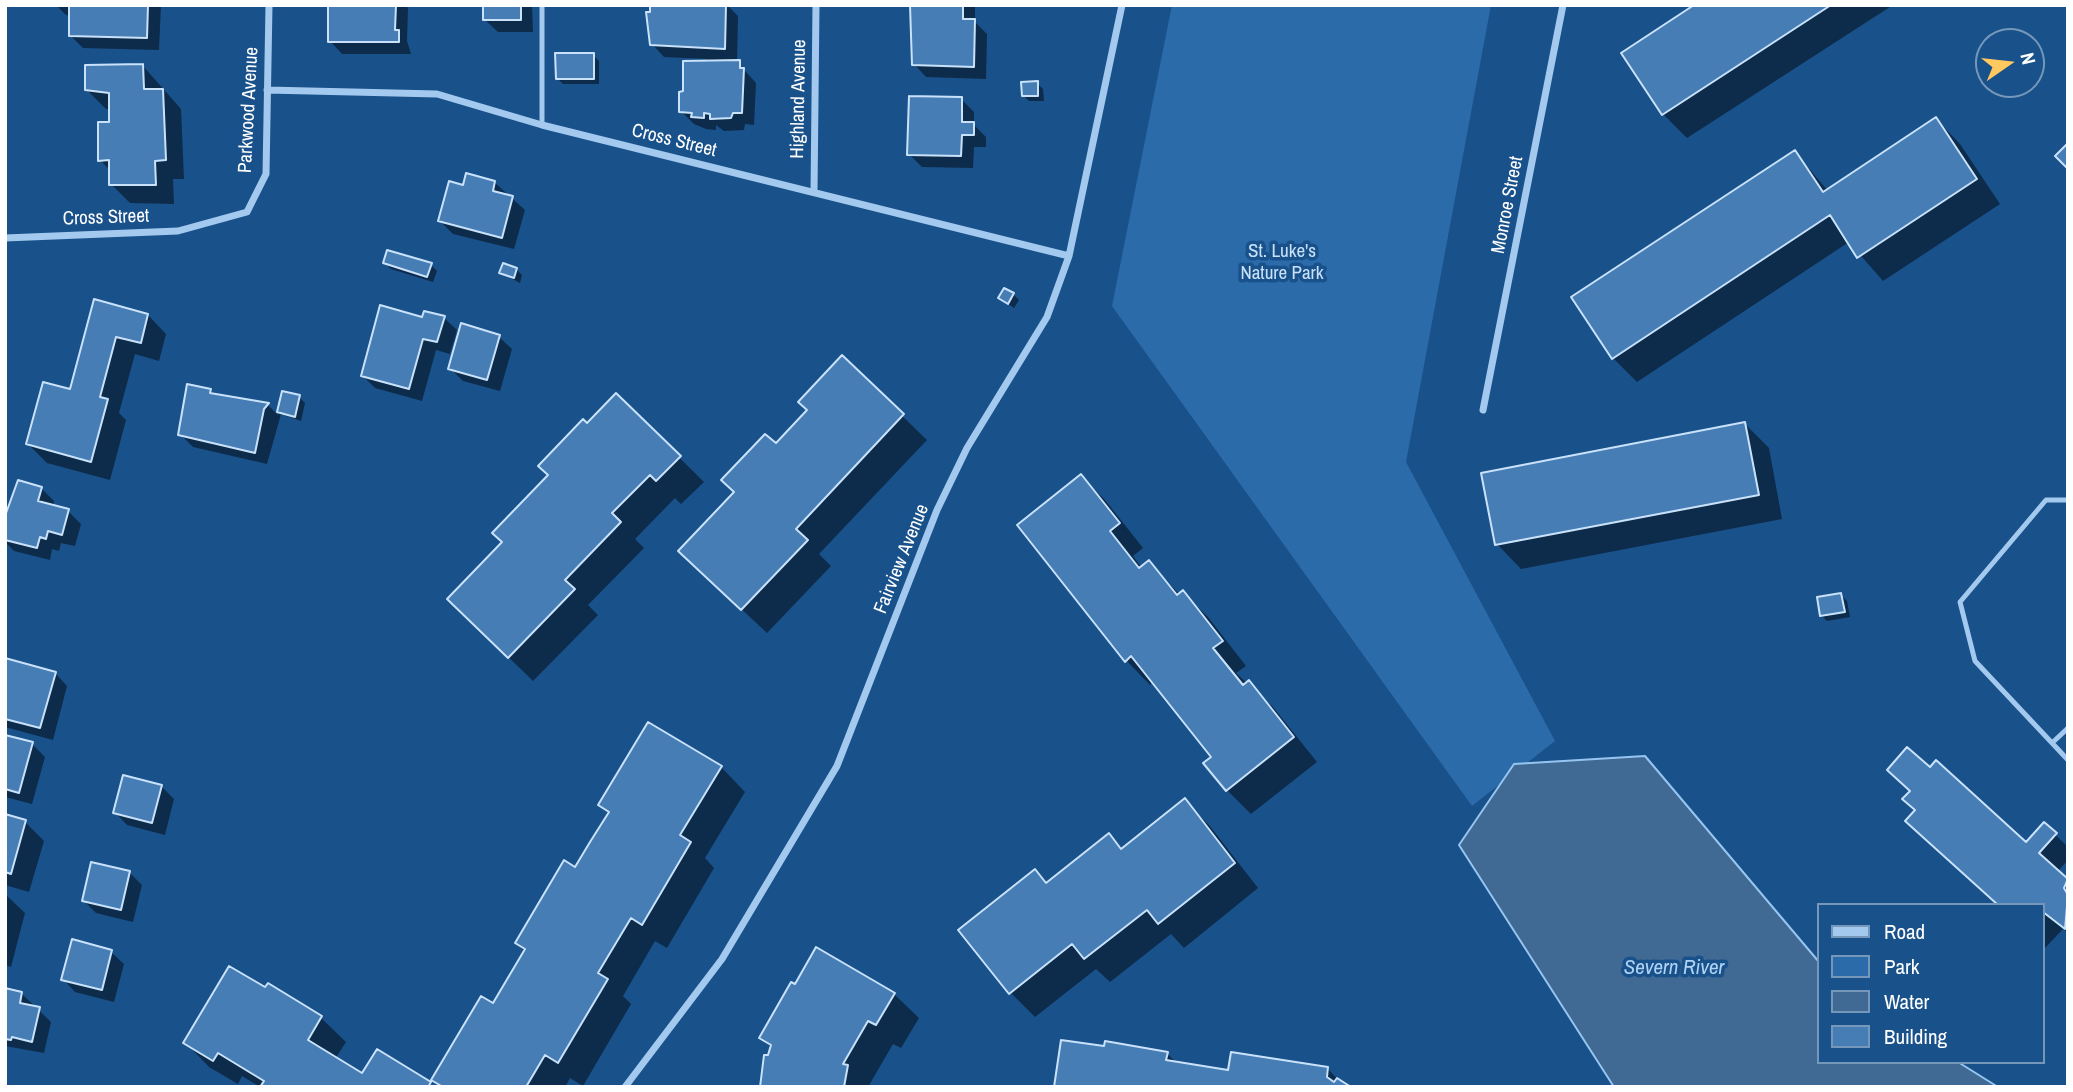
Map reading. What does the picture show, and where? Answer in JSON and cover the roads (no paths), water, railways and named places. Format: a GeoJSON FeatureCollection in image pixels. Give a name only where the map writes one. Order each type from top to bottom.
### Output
{"type":"FeatureCollection","features":[{"type":"Feature","properties":{"kind":"street","name":"Parkwood Avenue"},"geometry":{"type":"LineString","coordinates":[[247,212],[266,174],[268,5]]}},
{"type":"Feature","properties":{"kind":"street","name":"Highland Avenue"},"geometry":{"type":"LineString","coordinates":[[814,192],[816,5]]}},
{"type":"Feature","properties":{"kind":"street","name":"Fairview Avenue"},"geometry":{"type":"LineString","coordinates":[[625,1087],[722,959],[837,766],[937,510],[974,436],[1047,317],[1069,256],[1122,5]]}},
{"type":"Feature","properties":{"kind":"street","name":"Monroe Street"},"geometry":{"type":"LineString","coordinates":[[1483,410],[1563,5]]}},
{"type":"Feature","properties":{"kind":"street","name":"Cross Street"},"geometry":{"type":"LineString","coordinates":[[267,90],[437,94],[542,125],[1069,256]]}},
{"type":"Feature","properties":{"kind":"street","name":"Cross Street"},"geometry":{"type":"LineString","coordinates":[[5,238],[178,231],[247,212]]}},
{"type":"Feature","properties":{"kind":"lane"},"geometry":{"type":"LineString","coordinates":[[542,5],[542,125]]}},
{"type":"Feature","properties":{"kind":"lane"},"geometry":{"type":"LineString","coordinates":[[2068,500],[2046,500],[1960,602],[1975,661],[2068,760]]}},
{"type":"Feature","properties":{"kind":"lane"},"geometry":{"type":"LineString","coordinates":[[2052,743],[2068,728]]}},
{"type":"Feature","properties":{"kind":"water","name":"Severn River"},"geometry":{"type":"Polygon","coordinates":[[[1645,756],[1818,961],[1818,1064],[1961,1064],[1998,1087],[1614,1087],[1459,845],[1514,764],[1645,756]]]}},
{"type":"Feature","properties":{"kind":"park label","name":"St. Luke's Nature Park"},"geometry":{"type":"Point","coordinates":[1282,263]}}]}
